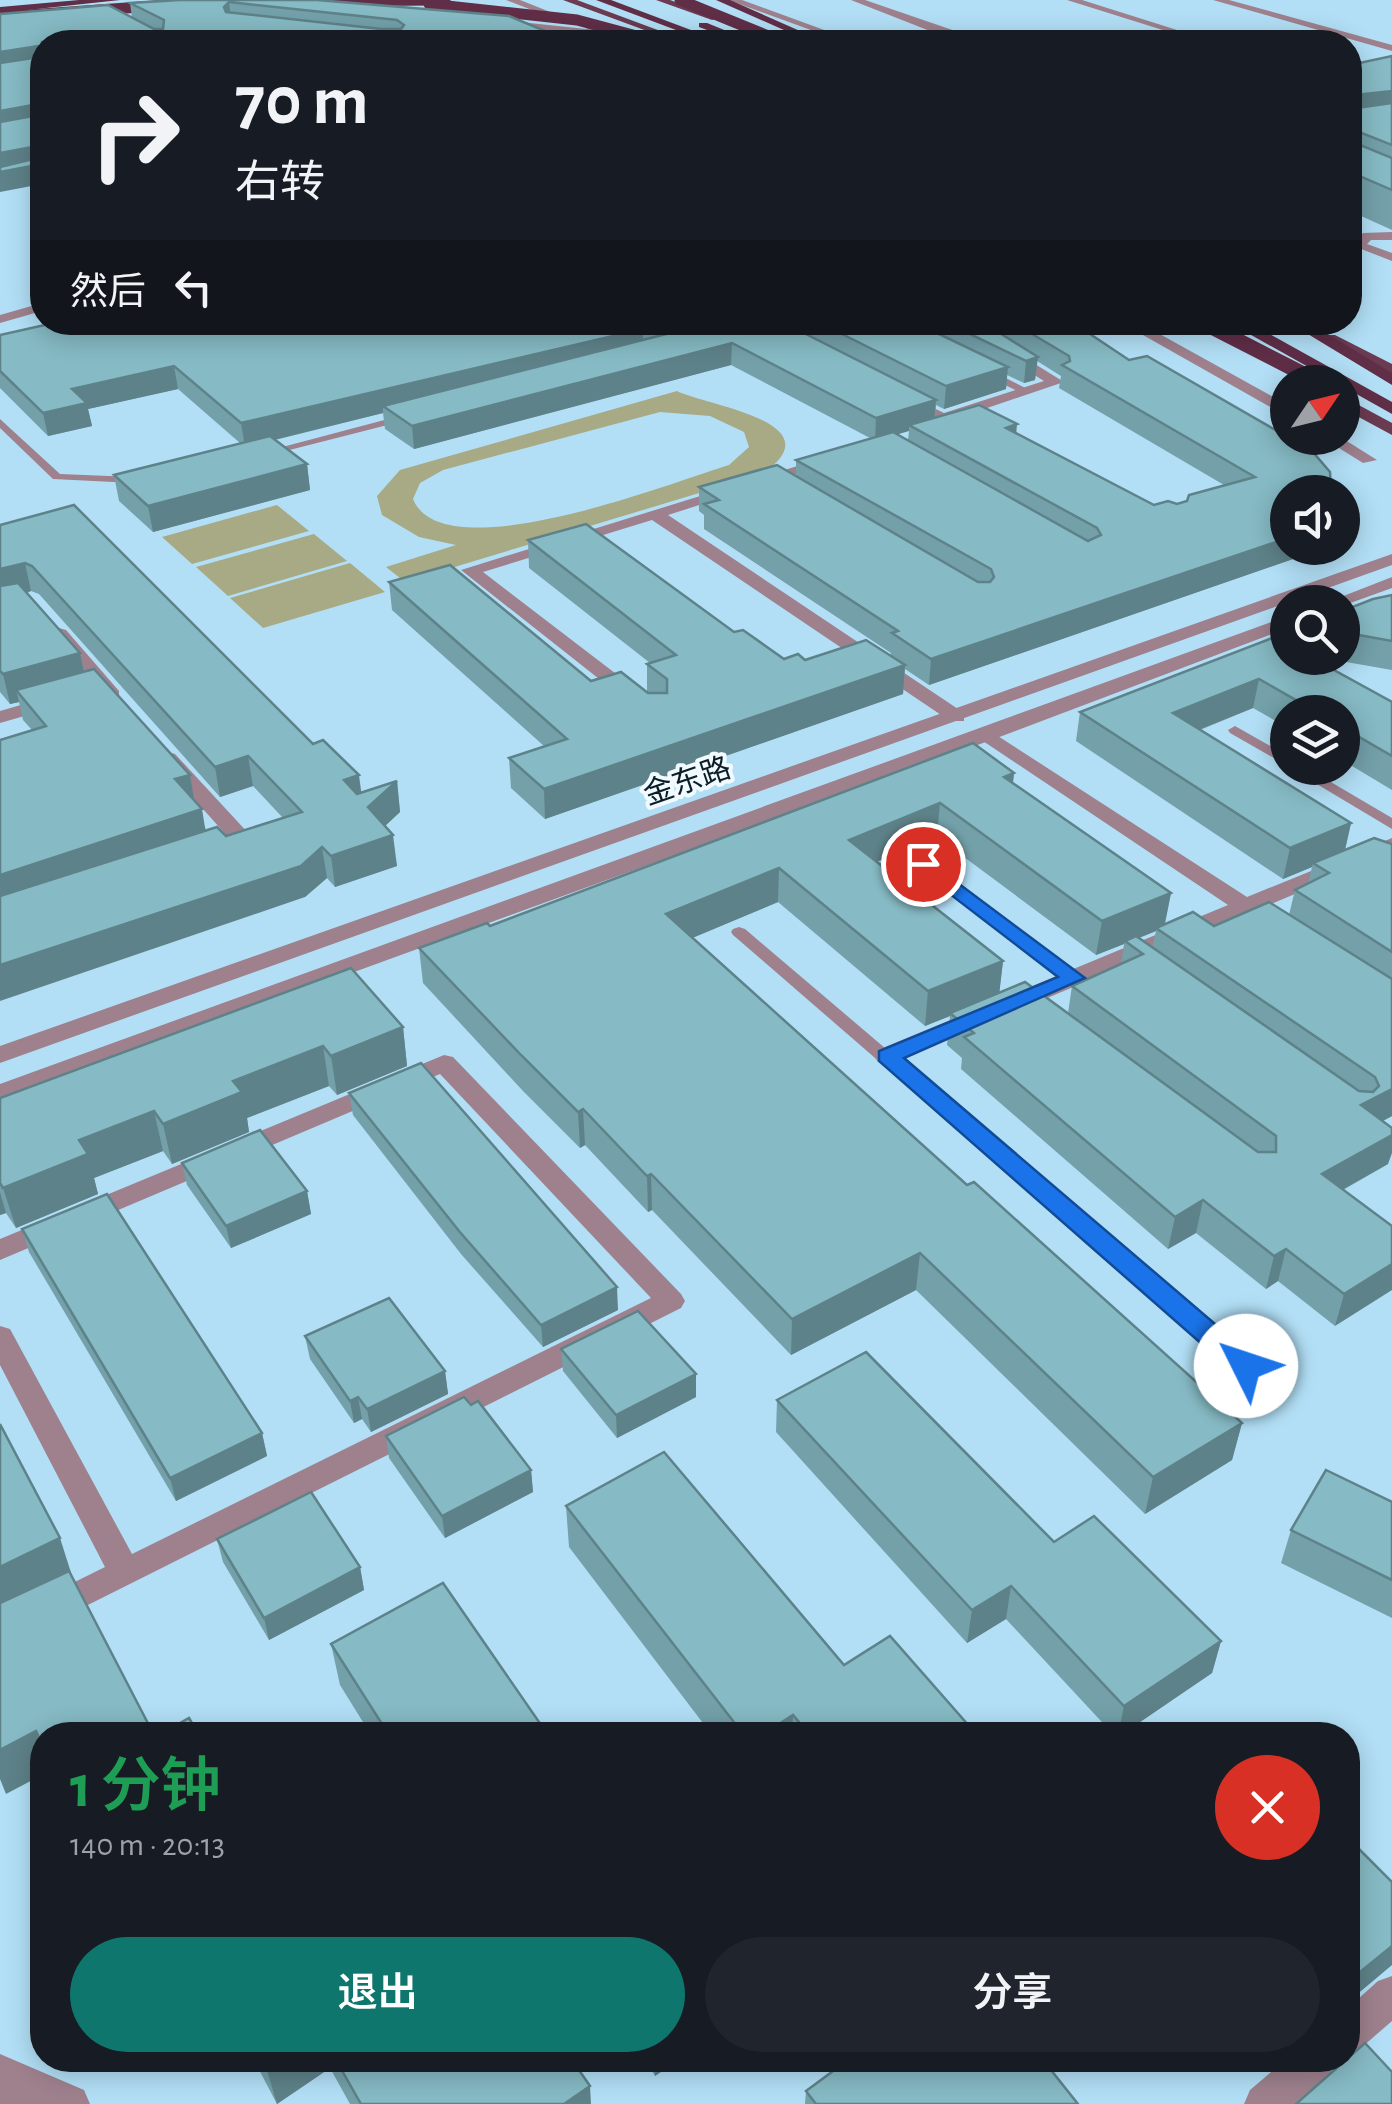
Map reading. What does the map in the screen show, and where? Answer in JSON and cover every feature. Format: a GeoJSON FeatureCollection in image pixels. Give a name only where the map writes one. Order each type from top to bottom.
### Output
{"type":"FeatureCollection","features":[{"type":"Feature","properties":{"kind":"highway"},"geometry":{"type":"LineString","coordinates":[[0,11],[44,0]]}},
{"type":"Feature","properties":{"kind":"highway"},"geometry":{"type":"LineString","coordinates":[[0,11],[115,0]]}},
{"type":"Feature","properties":{"kind":"highway"},"geometry":{"type":"LineString","coordinates":[[0,11],[174,0]]}},
{"type":"Feature","properties":{"kind":"highway"},"geometry":{"type":"LineString","coordinates":[[308,0],[526,12],[615,30]]}},
{"type":"Feature","properties":{"kind":"highway"},"geometry":{"type":"LineString","coordinates":[[276,1],[445,0]]}},
{"type":"Feature","properties":{"kind":"highway"},"geometry":{"type":"LineString","coordinates":[[601,0],[684,30]]}},
{"type":"Feature","properties":{"kind":"highway"},"geometry":{"type":"LineString","coordinates":[[633,0],[715,30]]}},
{"type":"Feature","properties":{"kind":"highway"},"geometry":{"type":"LineString","coordinates":[[680,0],[754,30]]}},
{"type":"Feature","properties":{"kind":"highway"},"geometry":{"type":"LineString","coordinates":[[721,0],[791,30]]}},
{"type":"Feature","properties":{"kind":"highway"},"geometry":{"type":"LineString","coordinates":[[0,11],[191,4]]}},
{"type":"Feature","properties":{"kind":"highway"},"geometry":{"type":"LineString","coordinates":[[1227,335],[1284,365]]}},
{"type":"Feature","properties":{"kind":"highway"},"geometry":{"type":"LineString","coordinates":[[1259,335],[1392,409]]}},
{"type":"Feature","properties":{"kind":"highway"},"geometry":{"type":"LineString","coordinates":[[1296,335],[1392,383]]}},
{"type":"Feature","properties":{"kind":"highway"},"geometry":{"type":"LineString","coordinates":[[1317,335],[1392,383]]}},
{"type":"Feature","properties":{"kind":"highway"},"geometry":{"type":"LineString","coordinates":[[1360,406],[1392,419]]}},
{"type":"Feature","properties":{"kind":"main road"},"geometry":{"type":"LineString","coordinates":[[568,0],[652,30]]}},
{"type":"Feature","properties":{"kind":"main road"},"geometry":{"type":"LineString","coordinates":[[661,0],[749,30]]}},
{"type":"Feature","properties":{"kind":"main road"},"geometry":{"type":"LineString","coordinates":[[1233,335],[1286,365]]}},
{"type":"Feature","properties":{"kind":"main road"},"geometry":{"type":"LineString","coordinates":[[1323,335],[1392,370]]}},
{"type":"Feature","properties":{"kind":"main road"},"geometry":{"type":"LineString","coordinates":[[1360,410],[1392,430]]}},
{"type":"Feature","properties":{"kind":"street"},"geometry":{"type":"LineString","coordinates":[[287,0],[390,14]]}},
{"type":"Feature","properties":{"kind":"street"},"geometry":{"type":"LineString","coordinates":[[511,0],[595,30]]}},
{"type":"Feature","properties":{"kind":"street"},"geometry":{"type":"LineString","coordinates":[[733,0],[818,30]]}},
{"type":"Feature","properties":{"kind":"street"},"geometry":{"type":"LineString","coordinates":[[856,0],[927,30]]}},
{"type":"Feature","properties":{"kind":"street"},"geometry":{"type":"LineString","coordinates":[[1072,0],[1171,30]]}},
{"type":"Feature","properties":{"kind":"street"},"geometry":{"type":"LineString","coordinates":[[1218,0],[1327,30]]}},
{"type":"Feature","properties":{"kind":"street"},"geometry":{"type":"LineString","coordinates":[[427,18],[526,22],[579,30]]}},
{"type":"Feature","properties":{"kind":"street"},"geometry":{"type":"LineString","coordinates":[[1362,40],[1392,48]]}},
{"type":"Feature","properties":{"kind":"street"},"geometry":{"type":"LineString","coordinates":[[1362,244],[1392,236]]}},
{"type":"Feature","properties":{"kind":"street"},"geometry":{"type":"LineString","coordinates":[[1362,246],[1385,256]]}},
{"type":"Feature","properties":{"kind":"street"},"geometry":{"type":"LineString","coordinates":[[0,319],[30,310]]}},
{"type":"Feature","properties":{"kind":"street"},"geometry":{"type":"LineString","coordinates":[[891,392],[943,418],[1056,382],[978,335]]}},
{"type":"Feature","properties":{"kind":"street"},"geometry":{"type":"LineString","coordinates":[[1150,335],[1270,402]]}},
{"type":"Feature","properties":{"kind":"street"},"geometry":{"type":"LineString","coordinates":[[924,434],[980,418]]}},
{"type":"Feature","properties":{"kind":"street"},"geometry":{"type":"LineString","coordinates":[[1360,455],[1369,460]]}},
{"type":"Feature","properties":{"kind":"street"},"geometry":{"type":"LineString","coordinates":[[658,715],[470,570],[654,514],[781,482],[850,456]]}},
{"type":"Feature","properties":{"kind":"street"},"geometry":{"type":"LineString","coordinates":[[654,514],[957,718]]}},
{"type":"Feature","properties":{"kind":"street","name":"金东路"},"geometry":{"type":"LineString","coordinates":[[0,1054],[957,718],[1392,559]]}},
{"type":"Feature","properties":{"kind":"street"},"geometry":{"type":"LineString","coordinates":[[1360,594],[1392,582]]}},
{"type":"Feature","properties":{"kind":"street"},"geometry":{"type":"LineString","coordinates":[[42,615],[87,692],[130,714]]}},
{"type":"Feature","properties":{"kind":"street","name":"金东路"},"geometry":{"type":"LineString","coordinates":[[0,1094],[987,736],[1270,628]]}},
{"type":"Feature","properties":{"kind":"street"},"geometry":{"type":"LineString","coordinates":[[0,717],[87,692]]}},
{"type":"Feature","properties":{"kind":"street"},"geometry":{"type":"LineString","coordinates":[[987,736],[1277,928]]}},
{"type":"Feature","properties":{"kind":"street"},"geometry":{"type":"LineString","coordinates":[[154,742],[242,840],[204,853]]}},
{"type":"Feature","properties":{"kind":"street"},"geometry":{"type":"LineString","coordinates":[[888,1056],[1032,1004],[1074,978],[1136,958],[1244,906],[1392,845]]}},
{"type":"Feature","properties":{"kind":"street"},"geometry":{"type":"LineString","coordinates":[[0,1250],[444,1063],[671,1301],[0,1635]]}},
{"type":"Feature","properties":{"kind":"street"},"geometry":{"type":"LineString","coordinates":[[0,1337],[125,1573]]}},
{"type":"Feature","properties":{"kind":"street"},"geometry":{"type":"LineString","coordinates":[[1360,2023],[1392,1995]]}},
{"type":"Feature","properties":{"kind":"street"},"geometry":{"type":"LineString","coordinates":[[1264,2104],[1302,2072]]}},
{"type":"Feature","properties":{"kind":"street"},"geometry":{"type":"LineString","coordinates":[[0,2074],[70,2104]]}},
{"type":"Feature","properties":{"kind":"street"},"geometry":{"type":"LineString","coordinates":[[0,2084],[8,2104]]}},
{"type":"Feature","properties":{"kind":"lane"},"geometry":{"type":"LineString","coordinates":[[92,6],[127,24]]}},
{"type":"Feature","properties":{"kind":"lane"},"geometry":{"type":"LineString","coordinates":[[978,369],[1028,392]]}},
{"type":"Feature","properties":{"kind":"lane"},"geometry":{"type":"LineString","coordinates":[[246,458],[416,415]]}},
{"type":"Feature","properties":{"kind":"lane"},"geometry":{"type":"LineString","coordinates":[[0,422],[57,477],[155,478]]}},
{"type":"Feature","properties":{"kind":"lane"},"geometry":{"type":"LineString","coordinates":[[1235,730],[1270,751]]}},
{"type":"Feature","properties":{"kind":"lane"},"geometry":{"type":"LineString","coordinates":[[1326,785],[1392,824]]}},
{"type":"Feature","properties":{"kind":"lane"},"geometry":{"type":"LineString","coordinates":[[1368,854],[1392,868]]}},
{"type":"Feature","properties":{"kind":"lane"},"geometry":{"type":"LineString","coordinates":[[923,864],[1074,978]]}},
{"type":"Feature","properties":{"kind":"lane"},"geometry":{"type":"LineString","coordinates":[[739,932],[1246,1366]]}},
{"type":"Feature","properties":{"kind":"green space"},"geometry":{"type":"Polygon","coordinates":[[[677,391],[758,418],[776,429],[785,441],[782,456],[762,474],[405,582],[386,567],[456,545],[419,537],[382,515],[377,496],[400,470],[677,391]],[[660,412],[443,470],[420,483],[413,499],[433,519],[467,527],[511,525],[612,503],[729,465],[749,447],[744,432],[710,416],[660,412]]]}},
{"type":"Feature","properties":{"kind":"green space"},"geometry":{"type":"Polygon","coordinates":[[[277,505],[309,531],[192,564],[162,537],[277,505]]]}},
{"type":"Feature","properties":{"kind":"green space"},"geometry":{"type":"Polygon","coordinates":[[[314,534],[347,561],[228,596],[196,567],[314,534]]]}},
{"type":"Feature","properties":{"kind":"green space"},"geometry":{"type":"Polygon","coordinates":[[[350,563],[385,592],[263,628],[230,598],[350,563]]]}},
{"type":"Feature","properties":{"kind":"building"},"geometry":{"type":"Polygon","coordinates":[[[317,0],[509,16],[543,30],[30,30],[30,47],[0,52],[0,14],[108,5],[154,29],[163,29],[164,20],[130,3],[317,0]],[[229,2],[224,7],[226,12],[381,29],[401,29],[404,25],[397,20],[229,2]]]}},
{"type":"Feature","properties":{"kind":"building"},"geometry":{"type":"Polygon","coordinates":[[[1392,56],[1392,91],[1362,94],[1362,62],[1392,56]]]}},
{"type":"Feature","properties":{"kind":"building"},"geometry":{"type":"Polygon","coordinates":[[[30,58],[30,105],[0,111],[0,63],[30,58]]]}},
{"type":"Feature","properties":{"kind":"building"},"geometry":{"type":"Polygon","coordinates":[[[1392,103],[1392,145],[1362,133],[1362,107],[1392,103]]]}},
{"type":"Feature","properties":{"kind":"building"},"geometry":{"type":"Polygon","coordinates":[[[30,117],[30,147],[0,153],[0,122],[30,117]]]}},
{"type":"Feature","properties":{"kind":"building"},"geometry":{"type":"Polygon","coordinates":[[[1362,146],[1392,158],[1392,190],[1362,177],[1362,146]]]}},
{"type":"Feature","properties":{"kind":"building"},"geometry":{"type":"Polygon","coordinates":[[[30,160],[30,166],[0,172],[0,167],[30,160]]]}},
{"type":"Feature","properties":{"kind":"building"},"geometry":{"type":"Polygon","coordinates":[[[30,328],[30,335],[617,335],[241,423],[174,366],[72,389],[87,403],[43,413],[0,371],[0,335],[30,328]]]}},
{"type":"Feature","properties":{"kind":"building"},"geometry":{"type":"Polygon","coordinates":[[[662,335],[808,335],[936,400],[876,418],[732,343],[412,426],[383,406],[662,335]]]}},
{"type":"Feature","properties":{"kind":"building"},"geometry":{"type":"Polygon","coordinates":[[[844,335],[941,335],[1008,367],[946,386],[844,335]]]}},
{"type":"Feature","properties":{"kind":"building"},"geometry":{"type":"Polygon","coordinates":[[[972,335],[1003,335],[1038,357],[1026,361],[972,335]]]}},
{"type":"Feature","properties":{"kind":"building"},"geometry":{"type":"Polygon","coordinates":[[[1034,335],[1092,335],[1129,360],[1147,356],[1270,427],[1270,455],[1315,455],[1330,475],[1270,475],[1270,544],[931,659],[892,633],[898,631],[704,504],[719,500],[699,487],[777,465],[978,582],[990,582],[994,577],[991,569],[796,460],[893,432],[1088,541],[1101,535],[1097,528],[909,425],[979,405],[1017,424],[1006,428],[1154,505],[1168,501],[1177,504],[1187,501],[1189,495],[1255,477],[1062,365],[1070,361],[1069,356],[1034,335]]]}},
{"type":"Feature","properties":{"kind":"building"},"geometry":{"type":"Polygon","coordinates":[[[270,436],[307,464],[148,506],[114,475],[270,436]]]}},
{"type":"Feature","properties":{"kind":"building"},"geometry":{"type":"Polygon","coordinates":[[[74,505],[313,744],[323,740],[359,775],[344,780],[357,794],[397,781],[368,807],[393,835],[331,856],[322,847],[301,866],[0,965],[0,896],[217,827],[226,836],[302,812],[248,756],[215,767],[32,566],[25,563],[0,569],[0,525],[74,505]]]}},
{"type":"Feature","properties":{"kind":"building"},"geometry":{"type":"Polygon","coordinates":[[[586,524],[734,632],[743,630],[784,659],[798,654],[805,660],[866,640],[905,665],[544,789],[509,758],[567,739],[389,582],[450,565],[591,681],[621,672],[648,693],[667,693],[667,679],[647,664],[676,655],[528,540],[586,524]]]}},
{"type":"Feature","properties":{"kind":"building"},"geometry":{"type":"Polygon","coordinates":[[[18,583],[80,653],[3,674],[0,671],[0,586],[18,583]]]}},
{"type":"Feature","properties":{"kind":"building"},"geometry":{"type":"Polygon","coordinates":[[[1392,595],[1392,641],[1360,635],[1360,604],[1392,595]]]}},
{"type":"Feature","properties":{"kind":"building"},"geometry":{"type":"Polygon","coordinates":[[[1270,639],[1270,675],[1343,675],[1392,702],[1392,756],[1360,737],[1360,695],[1287,695],[1259,679],[1173,713],[1270,773],[1270,785],[1290,785],[1351,823],[1290,848],[1080,712],[1270,639]]]}},
{"type":"Feature","properties":{"kind":"building"},"geometry":{"type":"Polygon","coordinates":[[[94,669],[190,775],[175,779],[202,809],[0,875],[0,740],[46,726],[16,690],[94,669]]]}},
{"type":"Feature","properties":{"kind":"building"},"geometry":{"type":"Polygon","coordinates":[[[973,743],[1014,773],[1004,777],[1171,893],[1102,921],[940,803],[849,840],[1003,961],[928,991],[779,868],[666,914],[967,1185],[974,1182],[1242,1423],[1153,1477],[920,1253],[792,1319],[651,1174],[647,1176],[583,1109],[578,1112],[419,948],[487,923],[490,926],[973,743]]]}},
{"type":"Feature","properties":{"kind":"building"},"geometry":{"type":"Polygon","coordinates":[[[1374,838],[1392,844],[1392,952],[1295,890],[1329,873],[1313,863],[1374,838]]]}},
{"type":"Feature","properties":{"kind":"building"},"geometry":{"type":"Polygon","coordinates":[[[1269,902],[1392,979],[1392,1089],[1361,1105],[1392,1128],[1392,1135],[1322,1174],[1392,1226],[1392,1264],[1344,1294],[1286,1249],[1274,1256],[1203,1200],[1175,1217],[964,1037],[974,1033],[950,1013],[1025,982],[1258,1152],[1276,1152],[1276,1136],[1072,986],[1143,954],[1125,941],[1136,936],[1359,1091],[1373,1092],[1379,1086],[1375,1077],[1156,928],[1193,912],[1214,926],[1269,902]]]}},
{"type":"Feature","properties":{"kind":"building"},"geometry":{"type":"Polygon","coordinates":[[[351,968],[403,1027],[331,1056],[323,1046],[233,1081],[242,1092],[163,1124],[154,1111],[79,1140],[88,1154],[3,1188],[0,1098],[351,968]]]}},
{"type":"Feature","properties":{"kind":"building"},"geometry":{"type":"Polygon","coordinates":[[[421,1063],[617,1287],[541,1325],[459,1231],[349,1093],[421,1063]]]}},
{"type":"Feature","properties":{"kind":"building"},"geometry":{"type":"Polygon","coordinates":[[[260,1130],[307,1191],[226,1226],[182,1163],[260,1130]]]}},
{"type":"Feature","properties":{"kind":"building"},"geometry":{"type":"Polygon","coordinates":[[[107,1194],[262,1433],[170,1478],[22,1229],[107,1194]]]}},
{"type":"Feature","properties":{"kind":"building"},"geometry":{"type":"Polygon","coordinates":[[[389,1298],[445,1371],[367,1409],[358,1397],[350,1401],[305,1336],[389,1298]]]}},
{"type":"Feature","properties":{"kind":"building"},"geometry":{"type":"Polygon","coordinates":[[[638,1311],[696,1374],[616,1415],[561,1349],[638,1311]]]}},
{"type":"Feature","properties":{"kind":"building"},"geometry":{"type":"Polygon","coordinates":[[[866,1352],[1054,1542],[1094,1516],[1221,1641],[1124,1706],[1011,1586],[972,1610],[777,1400],[866,1352]]]}},
{"type":"Feature","properties":{"kind":"building"},"geometry":{"type":"Polygon","coordinates":[[[464,1397],[471,1405],[478,1401],[531,1470],[442,1516],[386,1436],[464,1397]]]}},
{"type":"Feature","properties":{"kind":"building"},"geometry":{"type":"Polygon","coordinates":[[[0,1424],[60,1538],[0,1567],[0,1424]]]}},
{"type":"Feature","properties":{"kind":"building"},"geometry":{"type":"Polygon","coordinates":[[[664,1452],[844,1665],[890,1636],[966,1722],[799,1722],[793,1715],[782,1722],[734,1722],[566,1506],[664,1452]]]}},
{"type":"Feature","properties":{"kind":"building"},"geometry":{"type":"Polygon","coordinates":[[[1326,1470],[1392,1502],[1392,1580],[1291,1530],[1326,1470]]]}},
{"type":"Feature","properties":{"kind":"building"},"geometry":{"type":"Polygon","coordinates":[[[311,1492],[360,1567],[264,1618],[217,1539],[311,1492]]]}},
{"type":"Feature","properties":{"kind":"building"},"geometry":{"type":"Polygon","coordinates":[[[69,1571],[147,1722],[30,1722],[30,1734],[0,1750],[0,1603],[69,1571]]]}},
{"type":"Feature","properties":{"kind":"building"},"geometry":{"type":"Polygon","coordinates":[[[443,1583],[539,1722],[381,1722],[331,1644],[443,1583]]]}},
{"type":"Feature","properties":{"kind":"building"},"geometry":{"type":"Polygon","coordinates":[[[1360,1850],[1392,1882],[1392,1946],[1360,1972],[1360,1850]]]}},
{"type":"Feature","properties":{"kind":"building"},"geometry":{"type":"Polygon","coordinates":[[[1365,2043],[1392,2072],[1392,2104],[1296,2104],[1332,2072],[1360,2072],[1360,2047],[1365,2043]]]}},
{"type":"Feature","properties":{"kind":"building"},"geometry":{"type":"Polygon","coordinates":[[[343,2072],[580,2072],[590,2086],[564,2104],[361,2104],[343,2072]]]}},
{"type":"Feature","properties":{"kind":"building"},"geometry":{"type":"Polygon","coordinates":[[[832,2072],[1053,2072],[1078,2104],[816,2104],[806,2091],[832,2072]]]}},
{"type":"Feature","properties":{"kind":"route"},"geometry":{"type":"LineString","coordinates":[[923,864],[1074,978],[888,1056],[1246,1366]]}}]}
